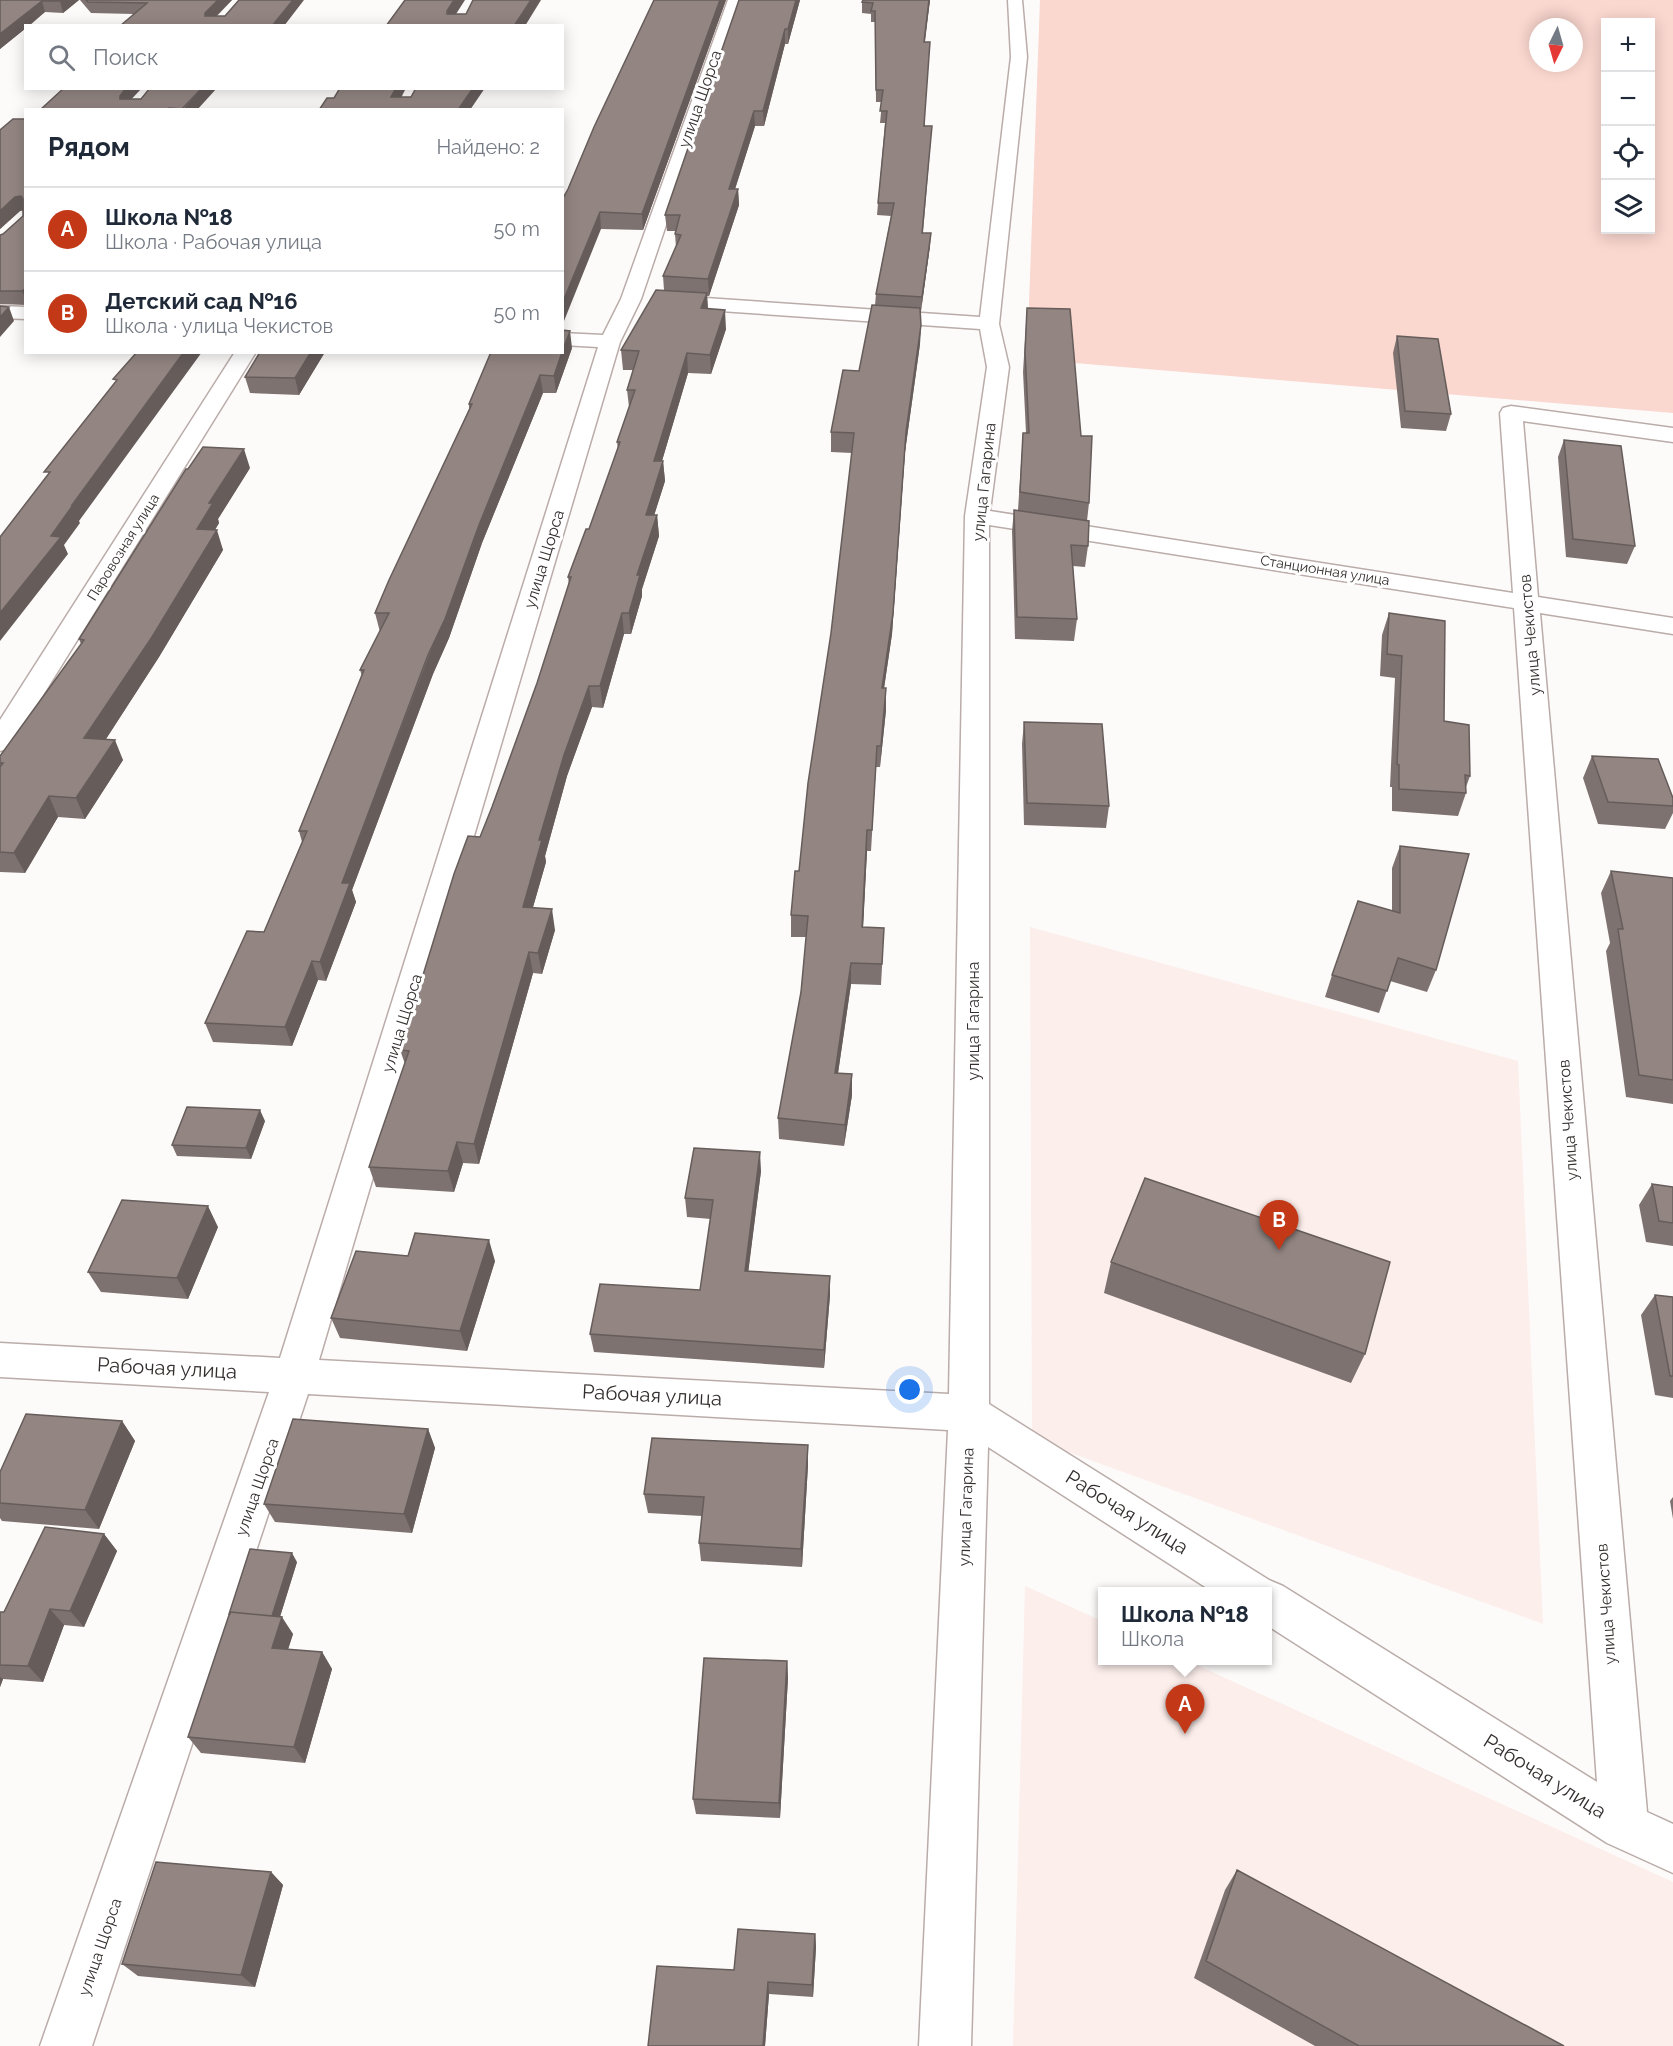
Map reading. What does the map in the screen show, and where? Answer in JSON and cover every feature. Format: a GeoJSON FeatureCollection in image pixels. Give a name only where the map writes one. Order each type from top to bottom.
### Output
{"type":"FeatureCollection","features":[{"type":"Feature","properties":{"kind":"street","name":"улица Щорса"},"geometry":{"type":"LineString","coordinates":[[66,2046],[295,1374],[610,342],[631,299],[735,0]]}},
{"type":"Feature","properties":{"kind":"street","name":"улица Гагарина"},"geometry":{"type":"LineString","coordinates":[[945,2046],[969,1413],[977,516],[998,367],[989,324],[1019,57],[1015,0]]}},
{"type":"Feature","properties":{"kind":"street"},"geometry":{"type":"LineString","coordinates":[[631,299],[989,324]]}},
{"type":"Feature","properties":{"kind":"street"},"geometry":{"type":"LineString","coordinates":[[0,312],[24,313]]}},
{"type":"Feature","properties":{"kind":"street"},"geometry":{"type":"LineString","coordinates":[[564,339],[610,342]]}},
{"type":"Feature","properties":{"kind":"street","name":"Паровозная улица"},"geometry":{"type":"LineString","coordinates":[[0,742],[245,354]]}},
{"type":"Feature","properties":{"kind":"street","name":"улица Чекистов"},"geometry":{"type":"LineString","coordinates":[[1624,1826],[1511,413],[1673,435]]}},
{"type":"Feature","properties":{"kind":"street","name":"Станционная улица"},"geometry":{"type":"LineString","coordinates":[[977,516],[1673,626]]}},
{"type":"Feature","properties":{"kind":"street","name":"Рабочая улица"},"geometry":{"type":"LineString","coordinates":[[0,1360],[295,1374],[969,1413],[1244,1587]]}},
{"type":"Feature","properties":{"kind":"street","name":"Рабочая улица"},"geometry":{"type":"LineString","coordinates":[[1272,1604],[1624,1826],[1673,1849]]}},
{"type":"Feature","properties":{"kind":"shaded area"},"geometry":{"type":"Polygon","coordinates":[[[1040,0],[1673,0],[1673,413],[1027,359],[1040,0]]]}},
{"type":"Feature","properties":{"kind":"shaded area"},"geometry":{"type":"Polygon","coordinates":[[[1030,927],[1518,1061],[1543,1624],[1032,1439],[1030,927]]]}},
{"type":"Feature","properties":{"kind":"shaded area"},"geometry":{"type":"Polygon","coordinates":[[[1025,1586],[1098,1619],[1098,1665],[1197,1665],[1673,1882],[1673,2046],[1013,2046],[1025,1586]]]}},
{"type":"Feature","properties":{"kind":"building"},"geometry":{"type":"Polygon","coordinates":[[[0,0],[61,0],[42,1],[0,34],[0,0]]]}},
{"type":"Feature","properties":{"kind":"building"},"geometry":{"type":"Polygon","coordinates":[[[86,0],[218,0],[205,13],[205,16],[225,16],[239,0],[293,0],[274,24],[122,24],[147,3],[88,2],[86,0]]]}},
{"type":"Feature","properties":{"kind":"building"},"geometry":{"type":"Polygon","coordinates":[[[405,0],[454,0],[447,14],[466,14],[473,0],[531,0],[515,24],[387,24],[405,0]]]}},
{"type":"Feature","properties":{"kind":"building"},"geometry":{"type":"Polygon","coordinates":[[[654,0],[720,0],[642,214],[600,212],[564,299],[564,196],[654,0]]]}},
{"type":"Feature","properties":{"kind":"building"},"geometry":{"type":"Polygon","coordinates":[[[739,0],[796,0],[788,29],[785,29],[763,111],[754,111],[729,189],[738,189],[708,279],[663,276],[681,235],[675,234],[680,215],[665,215],[739,0]]]}},
{"type":"Feature","properties":{"kind":"building"},"geometry":{"type":"Polygon","coordinates":[[[863,0],[929,0],[924,42],[930,42],[924,126],[932,126],[922,233],[931,233],[922,297],[876,294],[894,203],[878,203],[887,111],[880,111],[883,90],[876,90],[875,11],[871,11],[873,3],[862,2],[863,0]]]}},
{"type":"Feature","properties":{"kind":"building"},"geometry":{"type":"Polygon","coordinates":[[[62,90],[124,90],[120,99],[141,99],[148,90],[200,90],[183,108],[42,108],[62,90]]]}},
{"type":"Feature","properties":{"kind":"building"},"geometry":{"type":"Polygon","coordinates":[[[339,90],[395,90],[391,97],[411,97],[415,90],[472,90],[459,108],[320,108],[327,98],[334,98],[339,90]]]}},
{"type":"Feature","properties":{"kind":"building"},"geometry":{"type":"Polygon","coordinates":[[[13,119],[24,119],[24,290],[22,291],[0,291],[0,235],[23,216],[23,199],[21,196],[15,197],[0,211],[0,130],[13,119]]]}},
{"type":"Feature","properties":{"kind":"building"},"geometry":{"type":"Polygon","coordinates":[[[656,290],[707,293],[701,308],[725,310],[710,355],[687,353],[654,461],[663,461],[646,515],[657,515],[637,575],[640,575],[629,613],[622,613],[600,686],[589,686],[564,755],[539,840],[542,840],[523,907],[552,909],[538,953],[529,952],[474,1144],[457,1142],[448,1171],[369,1167],[409,1051],[400,1050],[454,874],[468,836],[480,837],[492,807],[537,683],[571,577],[568,577],[586,529],[589,529],[620,442],[617,442],[635,390],[627,390],[639,351],[621,350],[656,290]]]}},
{"type":"Feature","properties":{"kind":"building"},"geometry":{"type":"Polygon","coordinates":[[[872,305],[920,308],[921,325],[906,432],[893,613],[882,688],[886,688],[881,746],[877,746],[872,830],[867,830],[862,927],[884,928],[882,964],[851,963],[835,1073],[852,1074],[845,1125],[778,1118],[801,992],[808,916],[791,915],[795,871],[799,871],[808,783],[831,633],[854,433],[831,432],[843,370],[859,371],[872,305]]]}},
{"type":"Feature","properties":{"kind":"building"},"geometry":{"type":"Polygon","coordinates":[[[0,306],[9,307],[0,317],[0,306]]]}},
{"type":"Feature","properties":{"kind":"building"},"geometry":{"type":"Polygon","coordinates":[[[1027,308],[1070,309],[1081,436],[1092,436],[1089,503],[1020,492],[1023,433],[1029,433],[1025,352],[1027,308]]]}},
{"type":"Feature","properties":{"kind":"building"},"geometry":{"type":"Polygon","coordinates":[[[564,330],[570,331],[564,347],[564,330]]]}},
{"type":"Feature","properties":{"kind":"building"},"geometry":{"type":"Polygon","coordinates":[[[1397,336],[1438,339],[1451,414],[1405,411],[1397,336]]]}},
{"type":"Feature","properties":{"kind":"building"},"geometry":{"type":"Polygon","coordinates":[[[135,354],[183,354],[51,536],[61,537],[0,613],[0,537],[50,472],[44,472],[117,380],[113,379],[135,354]]]}},
{"type":"Feature","properties":{"kind":"building"},"geometry":{"type":"Polygon","coordinates":[[[259,354],[310,354],[295,378],[245,377],[259,354]]]}},
{"type":"Feature","properties":{"kind":"building"},"geometry":{"type":"Polygon","coordinates":[[[490,354],[561,354],[554,376],[540,375],[479,525],[445,619],[428,655],[342,883],[350,883],[320,962],[312,961],[285,1027],[205,1023],[247,931],[264,932],[307,831],[299,831],[364,670],[360,670],[389,613],[375,613],[472,404],[469,404],[490,354]]]}},
{"type":"Feature","properties":{"kind":"building"},"geometry":{"type":"Polygon","coordinates":[[[1564,440],[1621,446],[1635,546],[1573,539],[1564,440]]]}},
{"type":"Feature","properties":{"kind":"building"},"geometry":{"type":"Polygon","coordinates":[[[203,447],[244,449],[209,503],[213,503],[197,529],[217,530],[152,637],[84,738],[115,740],[76,798],[49,796],[14,853],[0,852],[0,767],[3,763],[0,763],[0,756],[84,640],[79,639],[186,469],[203,447]]]}},
{"type":"Feature","properties":{"kind":"building"},"geometry":{"type":"Polygon","coordinates":[[[1014,510],[1089,521],[1088,546],[1071,545],[1077,619],[1017,617],[1014,510]]]}},
{"type":"Feature","properties":{"kind":"building"},"geometry":{"type":"Polygon","coordinates":[[[1389,613],[1445,621],[1444,721],[1469,725],[1470,776],[1465,775],[1466,793],[1399,789],[1399,765],[1397,764],[1402,656],[1387,654],[1389,613]]]}},
{"type":"Feature","properties":{"kind":"building"},"geometry":{"type":"Polygon","coordinates":[[[1024,722],[1102,724],[1109,806],[1027,803],[1024,722]]]}},
{"type":"Feature","properties":{"kind":"building"},"geometry":{"type":"Polygon","coordinates":[[[1592,756],[1658,759],[1673,798],[1673,806],[1608,802],[1592,756]]]}},
{"type":"Feature","properties":{"kind":"building"},"geometry":{"type":"Polygon","coordinates":[[[1400,846],[1469,854],[1436,970],[1398,958],[1387,991],[1332,975],[1358,901],[1400,913],[1400,846]]]}},
{"type":"Feature","properties":{"kind":"building"},"geometry":{"type":"Polygon","coordinates":[[[1611,871],[1673,878],[1673,1080],[1639,1075],[1618,929],[1623,929],[1611,871]]]}},
{"type":"Feature","properties":{"kind":"building"},"geometry":{"type":"Polygon","coordinates":[[[187,1107],[260,1110],[246,1148],[172,1145],[187,1107]]]}},
{"type":"Feature","properties":{"kind":"building"},"geometry":{"type":"Polygon","coordinates":[[[694,1148],[760,1152],[745,1271],[830,1276],[824,1350],[590,1334],[600,1284],[700,1290],[713,1200],[685,1198],[694,1148]]]}},
{"type":"Feature","properties":{"kind":"building"},"geometry":{"type":"Polygon","coordinates":[[[1145,1178],[1390,1262],[1365,1354],[1111,1262],[1145,1178]]]}},
{"type":"Feature","properties":{"kind":"building"},"geometry":{"type":"Polygon","coordinates":[[[1652,1184],[1673,1187],[1673,1223],[1659,1221],[1652,1184]]]}},
{"type":"Feature","properties":{"kind":"building"},"geometry":{"type":"Polygon","coordinates":[[[122,1200],[208,1206],[177,1278],[88,1272],[122,1200]]]}},
{"type":"Feature","properties":{"kind":"building"},"geometry":{"type":"Polygon","coordinates":[[[415,1233],[489,1240],[460,1331],[331,1318],[356,1251],[408,1256],[415,1233]]]}},
{"type":"Feature","properties":{"kind":"building"},"geometry":{"type":"Polygon","coordinates":[[[1655,1295],[1673,1297],[1673,1376],[1670,1376],[1655,1295]]]}},
{"type":"Feature","properties":{"kind":"building"},"geometry":{"type":"Polygon","coordinates":[[[26,1414],[122,1421],[85,1510],[0,1503],[0,1472],[26,1414]]]}},
{"type":"Feature","properties":{"kind":"building"},"geometry":{"type":"Polygon","coordinates":[[[293,1419],[428,1429],[404,1514],[264,1504],[293,1419]]]}},
{"type":"Feature","properties":{"kind":"building"},"geometry":{"type":"Polygon","coordinates":[[[652,1438],[808,1445],[801,1549],[699,1543],[704,1497],[644,1494],[652,1438]]]}},
{"type":"Feature","properties":{"kind":"building"},"geometry":{"type":"Polygon","coordinates":[[[45,1527],[104,1534],[70,1611],[50,1609],[28,1666],[0,1665],[0,1612],[4,1612],[45,1527]]]}},
{"type":"Feature","properties":{"kind":"building"},"geometry":{"type":"Polygon","coordinates":[[[250,1549],[292,1553],[272,1616],[230,1612],[229,1614],[250,1549]]]}},
{"type":"Feature","properties":{"kind":"building"},"geometry":{"type":"Polygon","coordinates":[[[230,1612],[282,1617],[272,1648],[322,1652],[294,1747],[188,1737],[230,1612]]]}},
{"type":"Feature","properties":{"kind":"building"},"geometry":{"type":"Polygon","coordinates":[[[704,1658],[787,1661],[779,1803],[693,1799],[704,1658]]]}},
{"type":"Feature","properties":{"kind":"building"},"geometry":{"type":"Polygon","coordinates":[[[156,1862],[271,1872],[241,1975],[122,1964],[156,1862]]]}},
{"type":"Feature","properties":{"kind":"building"},"geometry":{"type":"Polygon","coordinates":[[[1237,1870],[1564,2046],[1359,2046],[1206,1961],[1237,1870]]]}},
{"type":"Feature","properties":{"kind":"building"},"geometry":{"type":"Polygon","coordinates":[[[738,1929],[815,1934],[812,1985],[768,1982],[763,2046],[648,2046],[657,1966],[734,1970],[738,1929]]]}},
{"type":"Feature","properties":{"kind":"place","name":"Детский сад №16"},"geometry":{"type":"Point","coordinates":[1279,1250]}},
{"type":"Feature","properties":{"kind":"place","name":"Школа №18"},"geometry":{"type":"Point","coordinates":[1185,1734]}}]}
